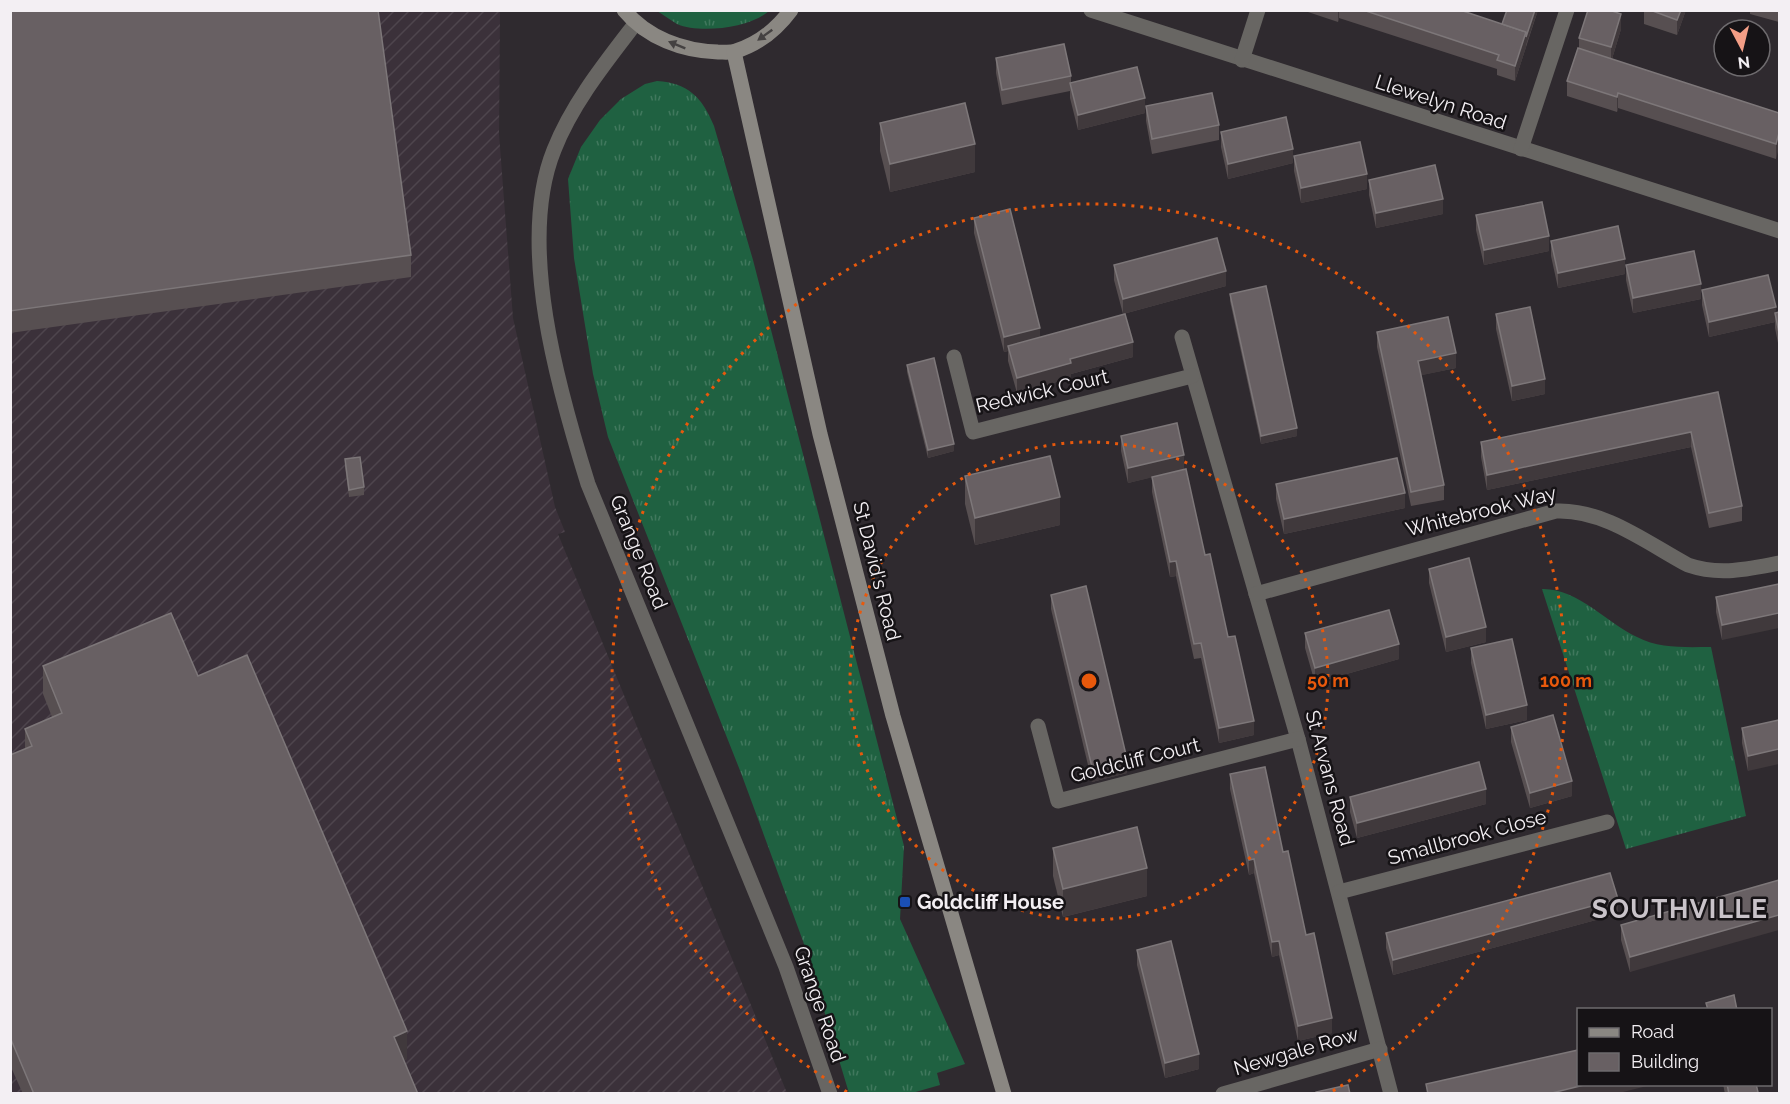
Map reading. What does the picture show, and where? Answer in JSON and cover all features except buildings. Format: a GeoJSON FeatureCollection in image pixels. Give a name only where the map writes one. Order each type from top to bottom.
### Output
{"type":"FeatureCollection","features":[{"type":"Feature","properties":{"kind":"street"},"geometry":{"type":"LineString","coordinates":[[624,10],[635,24],[659,38],[692,51],[734,52],[763,38],[791,10]]}},
{"type":"Feature","properties":{"kind":"street","name":"Llewelyn Road"},"geometry":{"type":"LineString","coordinates":[[1091,10],[1779,231]]}},
{"type":"Feature","properties":{"kind":"street"},"geometry":{"type":"LineString","coordinates":[[1242,60],[1258,10]]}},
{"type":"Feature","properties":{"kind":"street"},"geometry":{"type":"LineString","coordinates":[[1521,149],[1567,10]]}},
{"type":"Feature","properties":{"kind":"street","name":"Grange Road"},"geometry":{"type":"LineString","coordinates":[[635,24],[598,71],[554,148],[545,176],[540,205],[539,238],[549,329],[567,412],[588,484],[782,956],[830,1094]]}},
{"type":"Feature","properties":{"kind":"street","name":"St David's Road"},"geometry":{"type":"LineString","coordinates":[[734,52],[820,435],[890,704],[1004,1094]]}},
{"type":"Feature","properties":{"kind":"street","name":"St Arvans Road"},"geometry":{"type":"LineString","coordinates":[[1182,337],[1298,739],[1391,1094]]}},
{"type":"Feature","properties":{"kind":"street","name":"Redwick Court"},"geometry":{"type":"LineString","coordinates":[[954,357],[973,432],[1192,376]]}},
{"type":"Feature","properties":{"kind":"street","name":"Whitebrook Way"},"geometry":{"type":"LineString","coordinates":[[1256,594],[1556,511],[1571,510],[1596,515],[1688,565],[1704,570],[1732,572],[1779,563]]}},
{"type":"Feature","properties":{"kind":"street","name":"Goldcliff Court"},"geometry":{"type":"LineString","coordinates":[[1038,726],[1058,801],[1298,739]]}},
{"type":"Feature","properties":{"kind":"street","name":"Smallbrook Close"},"geometry":{"type":"LineString","coordinates":[[1339,892],[1607,822]]}},
{"type":"Feature","properties":{"kind":"street","name":"Newgale Row"},"geometry":{"type":"LineString","coordinates":[[1223,1094],[1380,1049]]}},
{"type":"Feature","properties":{"kind":"shaded area"},"geometry":{"type":"Polygon","coordinates":[[[10,11],[500,11],[499,134],[513,318],[555,507],[565,532],[558,534],[787,1093],[11,1093],[10,11]]]}},
{"type":"Feature","properties":{"kind":"green space"},"geometry":{"type":"Polygon","coordinates":[[[657,11],[769,11],[750,22],[724,28],[698,29],[677,24],[657,11]]]}},
{"type":"Feature","properties":{"kind":"green space"},"geometry":{"type":"Polygon","coordinates":[[[657,81],[677,85],[693,93],[714,126],[753,260],[904,846],[900,919],[965,1064],[937,1073],[940,1085],[912,1093],[849,1093],[803,941],[741,773],[608,437],[593,374],[574,258],[568,179],[581,147],[600,120],[621,99],[645,84],[657,81]]]}},
{"type":"Feature","properties":{"kind":"green space"},"geometry":{"type":"Polygon","coordinates":[[[1542,589],[1555,590],[1580,600],[1626,631],[1646,641],[1673,647],[1711,647],[1746,816],[1626,849],[1542,589]]]}},
{"type":"Feature","properties":{"kind":"place","name":"Goldcliff House"},"geometry":{"type":"Point","coordinates":[905,902]}},
{"type":"Feature","properties":{"kind":"district","name":"SOUTHVILLE"},"geometry":{"type":"Point","coordinates":[1680,909]}}]}
